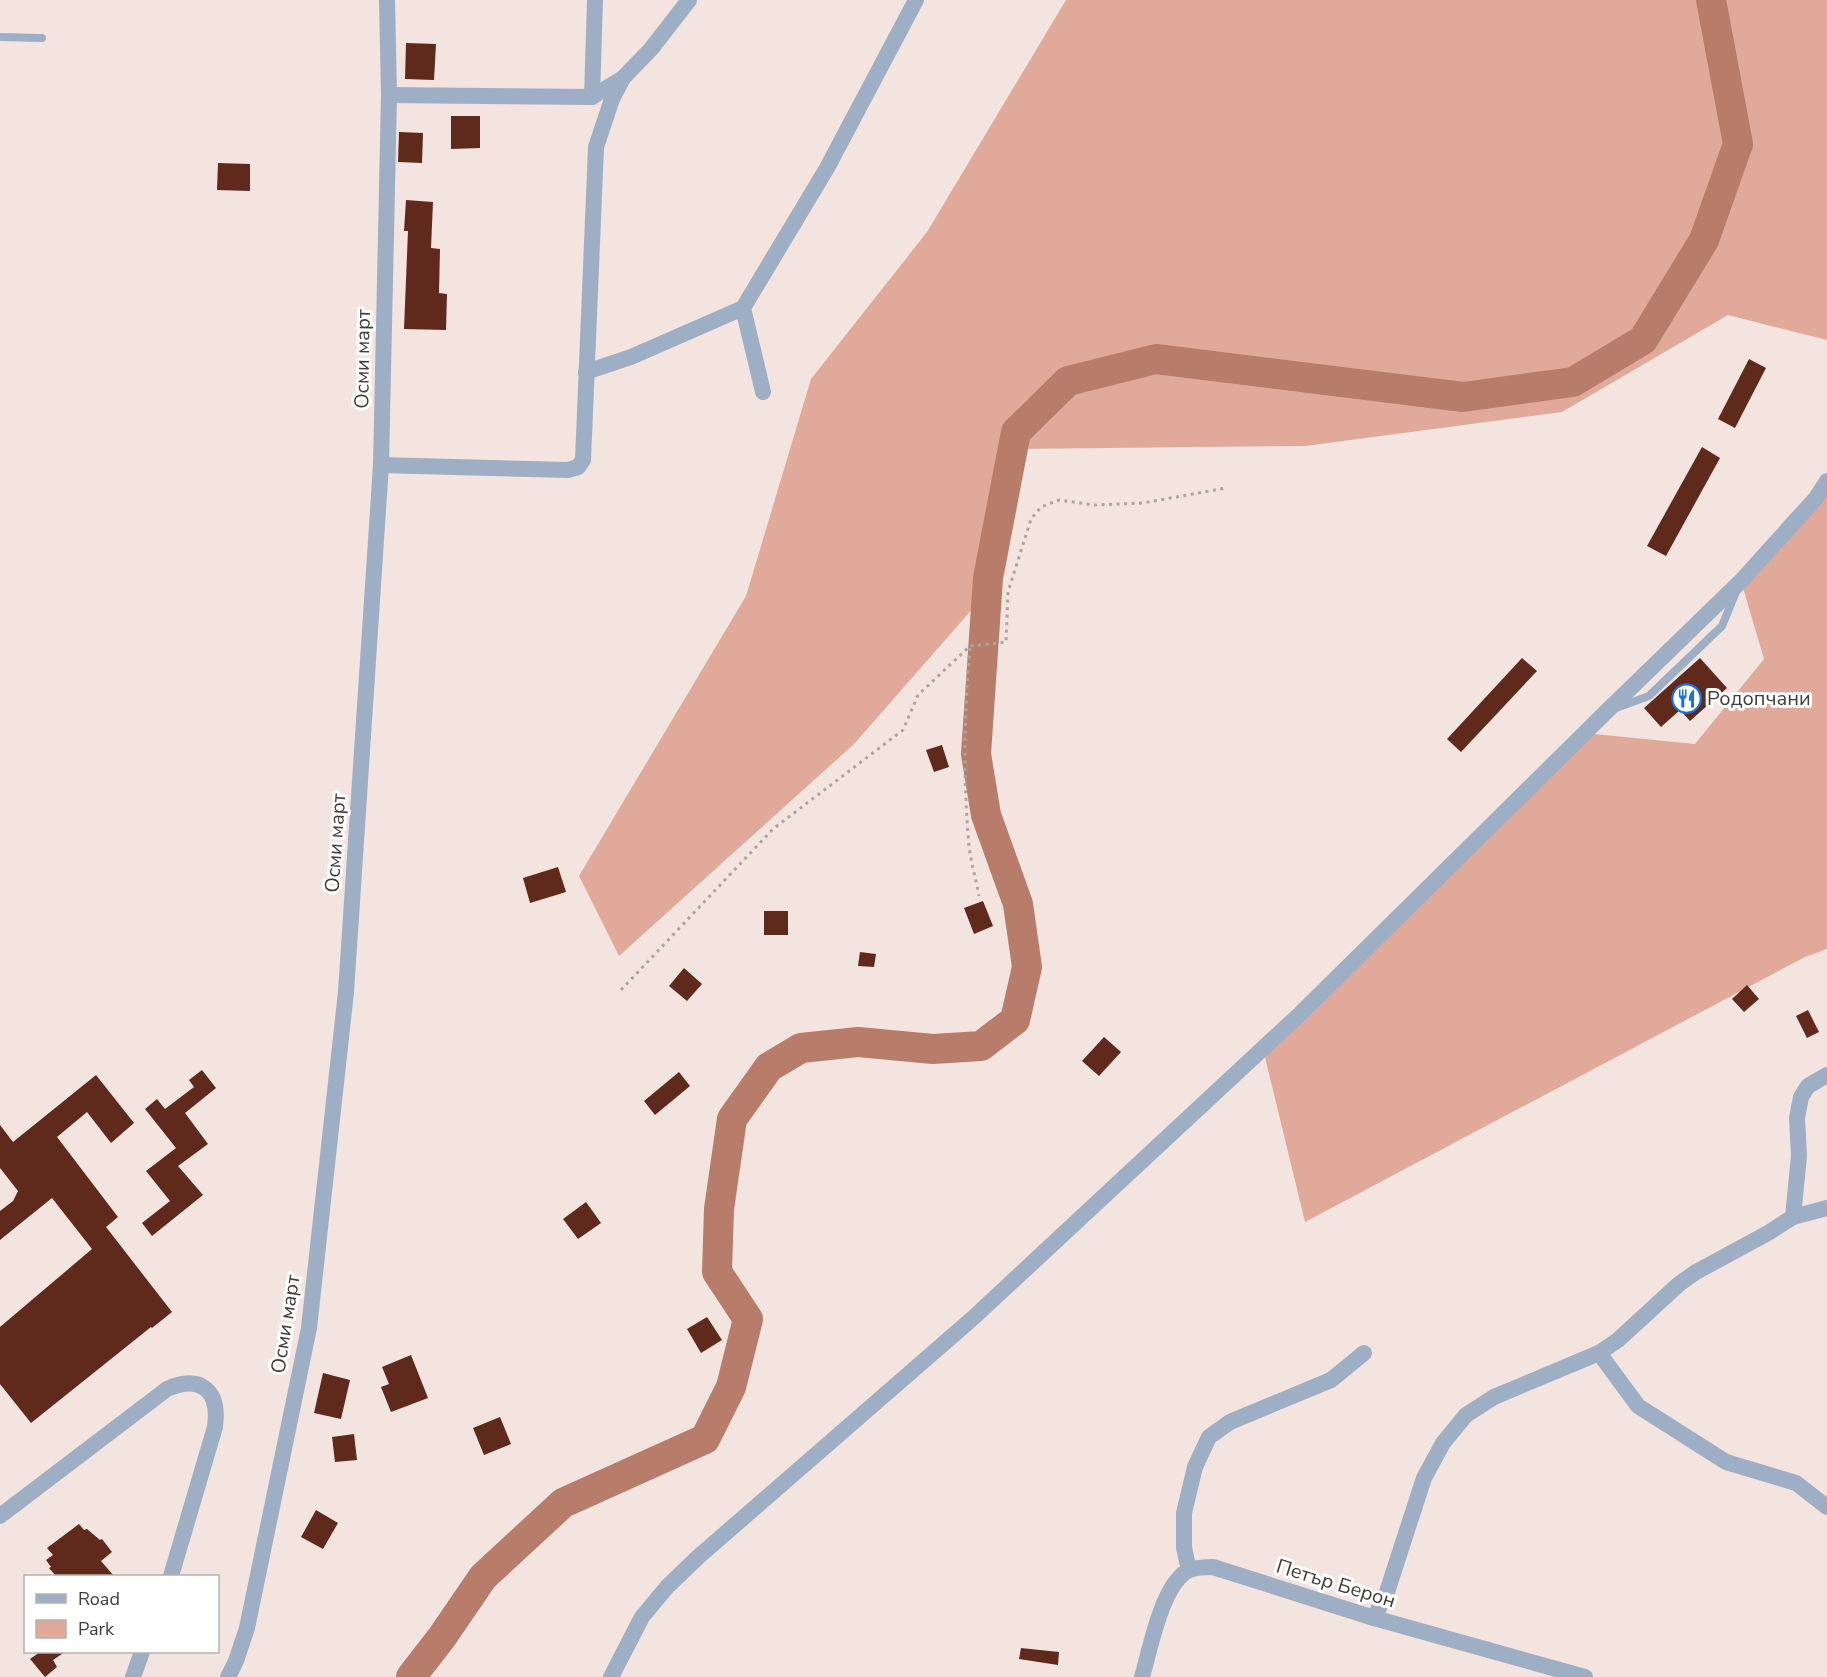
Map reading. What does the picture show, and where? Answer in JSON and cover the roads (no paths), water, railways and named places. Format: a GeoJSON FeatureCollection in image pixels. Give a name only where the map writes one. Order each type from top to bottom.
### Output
{"type":"FeatureCollection","features":[{"type":"Feature","properties":{"kind":"street","name":"Осми март"},"geometry":{"type":"LineString","coordinates":[[228,1677],[247,1628],[309,1328],[346,992],[381,465],[390,95],[387,0]]}},
{"type":"Feature","properties":{"kind":"street"},"geometry":{"type":"LineString","coordinates":[[592,96],[595,0]]}},
{"type":"Feature","properties":{"kind":"street"},"geometry":{"type":"LineString","coordinates":[[390,95],[592,96],[623,78],[651,49],[689,0]]}},
{"type":"Feature","properties":{"kind":"street"},"geometry":{"type":"LineString","coordinates":[[586,372],[630,357],[743,308],[827,168],[916,0]]}},
{"type":"Feature","properties":{"kind":"street"},"geometry":{"type":"LineString","coordinates":[[381,465],[568,470],[578,467],[583,460],[596,147],[612,99],[623,78]]}},
{"type":"Feature","properties":{"kind":"street"},"geometry":{"type":"LineString","coordinates":[[743,308],[764,392]]}},
{"type":"Feature","properties":{"kind":"street"},"geometry":{"type":"LineString","coordinates":[[611,1677],[642,1617],[667,1587],[697,1558],[1008,1286],[1300,1014],[1741,581],[1816,498],[1827,481]]}},
{"type":"Feature","properties":{"kind":"street"},"geometry":{"type":"LineString","coordinates":[[1792,1217],[1799,1156],[1797,1118],[1801,1097],[1808,1086],[1827,1075]]}},
{"type":"Feature","properties":{"kind":"street"},"geometry":{"type":"LineString","coordinates":[[1374,1618],[1387,1592],[1424,1478],[1443,1443],[1466,1415],[1494,1397],[1599,1353],[1618,1340],[1679,1284],[1696,1272],[1768,1233],[1792,1217],[1827,1208]]}},
{"type":"Feature","properties":{"kind":"street"},"geometry":{"type":"LineString","coordinates":[[1142,1677],[1164,1603],[1180,1577],[1189,1570],[1184,1548],[1184,1513],[1195,1467],[1209,1437],[1230,1422],[1331,1380],[1364,1353]]}},
{"type":"Feature","properties":{"kind":"street"},"geometry":{"type":"LineString","coordinates":[[1599,1353],[1638,1406],[1726,1462],[1796,1483],[1827,1508]]}},
{"type":"Feature","properties":{"kind":"street"},"geometry":{"type":"LineString","coordinates":[[0,1516],[167,1389],[179,1384],[194,1383],[212,1394],[218,1412],[171,1575]]}},
{"type":"Feature","properties":{"kind":"street","name":"Петър Берон"},"geometry":{"type":"LineString","coordinates":[[1189,1570],[1213,1567],[1374,1618],[1586,1677]]}},
{"type":"Feature","properties":{"kind":"street"},"geometry":{"type":"LineString","coordinates":[[133,1677],[142,1653]]}},
{"type":"Feature","properties":{"kind":"lane"},"geometry":{"type":"LineString","coordinates":[[0,37],[42,38]]}},
{"type":"Feature","properties":{"kind":"waterway"},"geometry":{"type":"LineString","coordinates":[[411,1677],[483,1577],[563,1503],[705,1439],[731,1387],[748,1319],[717,1272],[719,1209],[732,1119],[769,1067],[801,1048],[858,1042],[933,1049],[981,1046],[1015,1020],[1027,967],[1018,904],[986,815],[976,754],[988,578],[1016,432],[1068,381],[1156,359],[1463,397],[1573,382],[1643,340],[1704,240],[1738,144],[1711,0]]}},
{"type":"Feature","properties":{"kind":"place","name":"Родопчани"},"geometry":{"type":"Point","coordinates":[1686,698]}}]}
